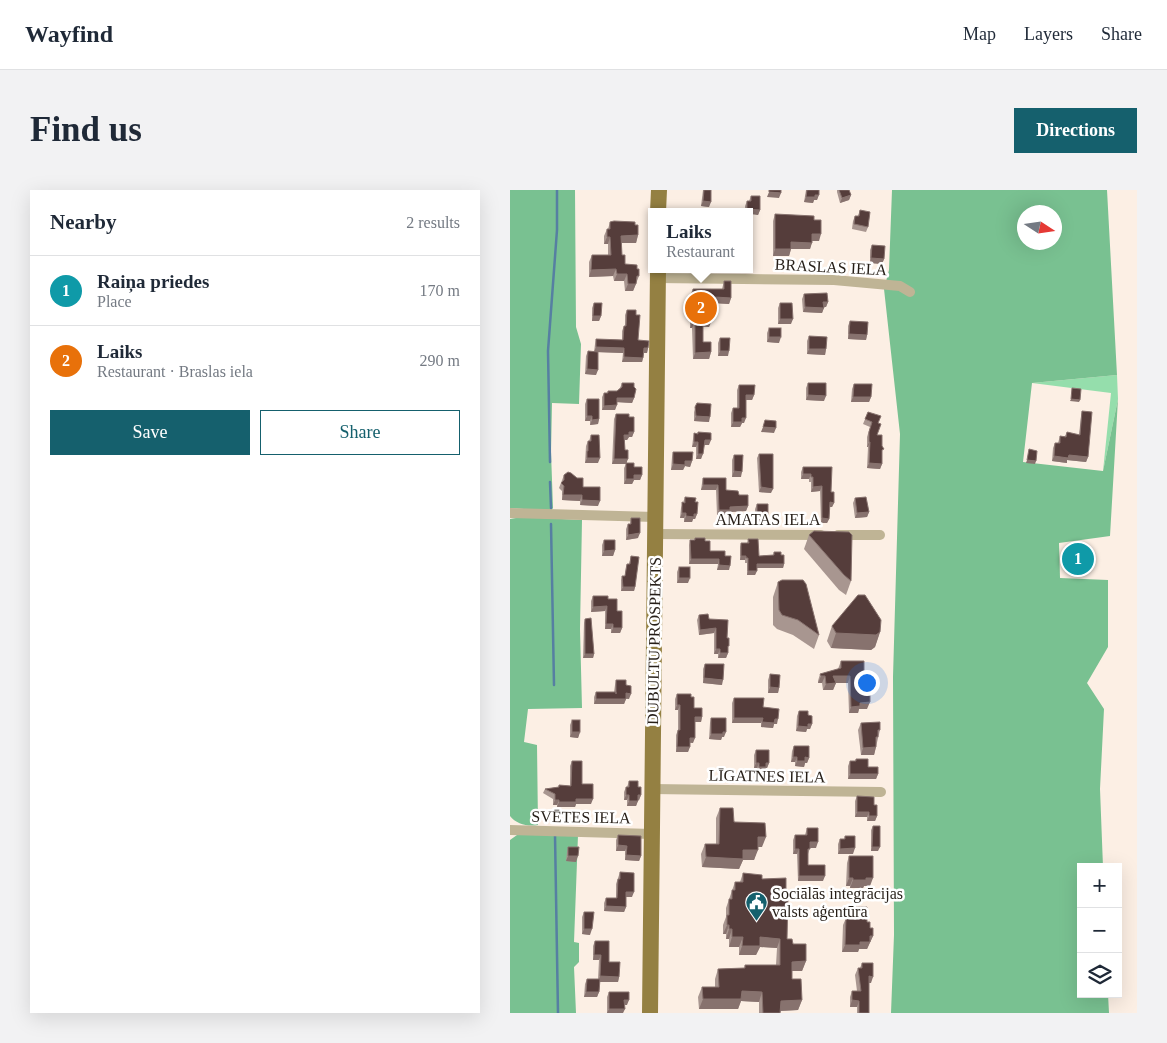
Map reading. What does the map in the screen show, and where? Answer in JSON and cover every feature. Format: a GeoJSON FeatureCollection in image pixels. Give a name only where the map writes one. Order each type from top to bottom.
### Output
{"type":"FeatureCollection","features":[{"type":"Feature","properties":{"kind":"main road"},"geometry":{"type":"LineString","coordinates":[[658,208],[659,190]]}},
{"type":"Feature","properties":{"kind":"main road","name":"DUBULTU PROSPEKTS"},"geometry":{"type":"LineString","coordinates":[[650,1013],[658,273]]}},
{"type":"Feature","properties":{"kind":"street","name":"BRASLAS IELA"},"geometry":{"type":"LineString","coordinates":[[658,273],[834,280],[900,286],[910,292]]}},
{"type":"Feature","properties":{"kind":"street"},"geometry":{"type":"LineString","coordinates":[[510,513],[655,517]]}},
{"type":"Feature","properties":{"kind":"street","name":"AMATAS IELA"},"geometry":{"type":"LineString","coordinates":[[655,534],[880,535]]}},
{"type":"Feature","properties":{"kind":"street","name":"LĪGATNES IELA"},"geometry":{"type":"LineString","coordinates":[[652,789],[881,792]]}},
{"type":"Feature","properties":{"kind":"street","name":"SVĒTES IELA"},"geometry":{"type":"LineString","coordinates":[[510,830],[652,834]]}},
{"type":"Feature","properties":{"kind":"green space"},"geometry":{"type":"Polygon","coordinates":[[[510,190],[575,190],[576,327],[581,344],[579,404],[552,403],[553,508],[551,511],[510,508],[510,190]]]}},
{"type":"Feature","properties":{"kind":"green space"},"geometry":{"type":"Polygon","coordinates":[[[892,190],[1107,190],[1117,375],[1032,383],[1023,462],[1103,471],[1118,399],[1110,536],[1059,543],[1060,578],[1108,580],[1108,647],[1087,683],[1104,709],[1100,789],[1103,863],[1077,863],[1077,998],[1108,998],[1109,1013],[891,1013],[894,935],[893,677],[900,434],[884,289],[889,270],[892,190]]]}},
{"type":"Feature","properties":{"kind":"green space"},"geometry":{"type":"Polygon","coordinates":[[[1117,375],[1118,399],[1103,471],[1111,393],[1032,383],[1117,375]]]}},
{"type":"Feature","properties":{"kind":"green space"},"geometry":{"type":"Polygon","coordinates":[[[522,517],[582,520],[580,629],[582,708],[528,709],[524,742],[537,745],[538,825],[534,826],[519,823],[510,816],[510,519],[522,517]]]}},
{"type":"Feature","properties":{"kind":"green space"},"geometry":{"type":"Polygon","coordinates":[[[517,835],[578,835],[574,942],[579,943],[579,962],[574,967],[576,1013],[510,1013],[510,840],[517,835]]]}},
{"type":"Feature","properties":{"kind":"building"},"geometry":{"type":"Polygon","coordinates":[[[704,190],[711,190],[711,202],[703,201],[704,190]]]}},
{"type":"Feature","properties":{"kind":"building"},"geometry":{"type":"Polygon","coordinates":[[[769,190],[781,190],[781,193],[769,192],[769,190]]]}},
{"type":"Feature","properties":{"kind":"building"},"geometry":{"type":"Polygon","coordinates":[[[807,190],[819,190],[819,195],[806,197],[807,190]]]}},
{"type":"Feature","properties":{"kind":"building"},"geometry":{"type":"Polygon","coordinates":[[[839,190],[849,190],[851,195],[842,198],[839,190]]]}},
{"type":"Feature","properties":{"kind":"building"},"geometry":{"type":"Polygon","coordinates":[[[751,196],[760,196],[760,210],[747,208],[747,201],[751,201],[751,196]]]}},
{"type":"Feature","properties":{"kind":"building"},"geometry":{"type":"Polygon","coordinates":[[[860,210],[870,212],[868,227],[854,224],[855,216],[859,216],[860,210]]]}},
{"type":"Feature","properties":{"kind":"building"},"geometry":{"type":"Polygon","coordinates":[[[775,214],[814,216],[814,220],[821,220],[821,234],[812,234],[812,243],[791,242],[791,249],[775,249],[775,214]]]}},
{"type":"Feature","properties":{"kind":"building"},"geometry":{"type":"Polygon","coordinates":[[[610,222],[635,222],[635,225],[638,225],[638,235],[621,236],[622,255],[625,255],[625,264],[637,265],[637,269],[639,269],[636,284],[628,284],[627,274],[617,274],[616,269],[591,270],[592,255],[611,255],[610,237],[607,237],[607,229],[610,229],[610,222]]]}},
{"type":"Feature","properties":{"kind":"building"},"geometry":{"type":"Polygon","coordinates":[[[872,245],[885,246],[884,259],[871,258],[872,245]]]}},
{"type":"Feature","properties":{"kind":"building"},"geometry":{"type":"Polygon","coordinates":[[[724,281],[731,281],[731,298],[715,297],[715,309],[712,309],[712,320],[703,320],[703,342],[711,342],[711,352],[695,353],[695,322],[692,322],[693,289],[724,289],[724,281]]]}},
{"type":"Feature","properties":{"kind":"building"},"geometry":{"type":"Polygon","coordinates":[[[827,293],[828,302],[823,302],[824,308],[805,307],[804,294],[827,293]]]}},
{"type":"Feature","properties":{"kind":"building"},"geometry":{"type":"Polygon","coordinates":[[[594,303],[602,303],[601,316],[593,316],[594,303]]]}},
{"type":"Feature","properties":{"kind":"building"},"geometry":{"type":"Polygon","coordinates":[[[780,303],[792,303],[793,319],[780,319],[780,303]]]}},
{"type":"Feature","properties":{"kind":"building"},"geometry":{"type":"Polygon","coordinates":[[[627,310],[636,310],[636,315],[640,315],[638,340],[649,341],[648,348],[644,348],[643,358],[624,357],[624,348],[596,347],[596,339],[623,340],[627,310]]]}},
{"type":"Feature","properties":{"kind":"building"},"geometry":{"type":"Polygon","coordinates":[[[850,321],[868,322],[867,335],[849,334],[850,321]]]}},
{"type":"Feature","properties":{"kind":"building"},"geometry":{"type":"Polygon","coordinates":[[[769,328],[781,328],[781,337],[769,337],[769,328]]]}},
{"type":"Feature","properties":{"kind":"building"},"geometry":{"type":"Polygon","coordinates":[[[809,336],[827,337],[826,349],[809,349],[809,336]]]}},
{"type":"Feature","properties":{"kind":"building"},"geometry":{"type":"Polygon","coordinates":[[[720,338],[730,338],[729,351],[720,351],[720,338]]]}},
{"type":"Feature","properties":{"kind":"building"},"geometry":{"type":"Polygon","coordinates":[[[588,351],[598,352],[598,370],[587,369],[588,351]]]}},
{"type":"Feature","properties":{"kind":"building"},"geometry":{"type":"Polygon","coordinates":[[[622,383],[634,383],[636,389],[634,398],[617,398],[617,405],[604,406],[604,393],[617,391],[622,387],[622,383]]]}},
{"type":"Feature","properties":{"kind":"building"},"geometry":{"type":"Polygon","coordinates":[[[808,383],[826,383],[826,396],[808,395],[808,383]]]}},
{"type":"Feature","properties":{"kind":"building"},"geometry":{"type":"Polygon","coordinates":[[[854,384],[872,384],[871,397],[853,397],[854,384]]]}},
{"type":"Feature","properties":{"kind":"building"},"geometry":{"type":"Polygon","coordinates":[[[739,385],[755,385],[754,395],[746,395],[746,418],[742,418],[742,422],[733,422],[733,408],[739,408],[739,385]]]}},
{"type":"Feature","properties":{"kind":"building"},"geometry":{"type":"Polygon","coordinates":[[[1072,388],[1081,389],[1080,400],[1071,399],[1072,388]]]}},
{"type":"Feature","properties":{"kind":"building"},"geometry":{"type":"Polygon","coordinates":[[[587,399],[599,399],[599,419],[592,420],[592,416],[587,416],[587,399]]]}},
{"type":"Feature","properties":{"kind":"building"},"geometry":{"type":"Polygon","coordinates":[[[697,403],[711,404],[710,417],[696,416],[695,407],[697,403]]]}},
{"type":"Feature","properties":{"kind":"building"},"geometry":{"type":"Polygon","coordinates":[[[1082,411],[1092,412],[1088,457],[1069,455],[1068,458],[1054,456],[1055,443],[1060,443],[1060,436],[1066,437],[1067,432],[1080,435],[1082,411]]]}},
{"type":"Feature","properties":{"kind":"building"},"geometry":{"type":"Polygon","coordinates":[[[868,412],[881,416],[878,423],[881,424],[877,435],[882,435],[882,446],[884,449],[882,450],[882,464],[869,463],[869,432],[872,422],[865,419],[868,412]]]}},
{"type":"Feature","properties":{"kind":"building"},"geometry":{"type":"Polygon","coordinates":[[[616,414],[629,414],[629,417],[634,417],[634,432],[624,435],[628,459],[614,459],[616,414]]]}},
{"type":"Feature","properties":{"kind":"building"},"geometry":{"type":"Polygon","coordinates":[[[765,420],[776,421],[776,428],[763,427],[765,420]]]}},
{"type":"Feature","properties":{"kind":"building"},"geometry":{"type":"Polygon","coordinates":[[[698,432],[711,433],[711,440],[705,440],[703,454],[698,454],[698,442],[694,442],[694,433],[698,434],[698,432]]]}},
{"type":"Feature","properties":{"kind":"building"},"geometry":{"type":"Polygon","coordinates":[[[591,435],[599,435],[600,458],[587,458],[588,441],[591,441],[591,435]]]}},
{"type":"Feature","properties":{"kind":"building"},"geometry":{"type":"Polygon","coordinates":[[[1029,449],[1037,451],[1036,461],[1027,460],[1029,449]]]}},
{"type":"Feature","properties":{"kind":"building"},"geometry":{"type":"Polygon","coordinates":[[[673,452],[693,452],[692,461],[685,461],[685,465],[673,464],[673,452]]]}},
{"type":"Feature","properties":{"kind":"building"},"geometry":{"type":"Polygon","coordinates":[[[759,454],[773,454],[773,489],[761,487],[759,454]]]}},
{"type":"Feature","properties":{"kind":"building"},"geometry":{"type":"Polygon","coordinates":[[[734,455],[743,455],[742,472],[734,471],[734,455]]]}},
{"type":"Feature","properties":{"kind":"building"},"geometry":{"type":"Polygon","coordinates":[[[626,463],[634,463],[634,467],[642,467],[642,475],[634,475],[634,479],[626,479],[626,463]]]}},
{"type":"Feature","properties":{"kind":"building"},"geometry":{"type":"Polygon","coordinates":[[[803,467],[832,467],[831,492],[834,492],[834,503],[830,502],[829,519],[822,518],[822,486],[813,487],[813,477],[811,477],[811,474],[803,474],[803,467]]]}},
{"type":"Feature","properties":{"kind":"building"},"geometry":{"type":"Polygon","coordinates":[[[568,472],[577,478],[583,478],[583,487],[600,487],[600,501],[582,500],[582,495],[563,495],[564,486],[561,483],[564,480],[564,475],[568,472]]]}},
{"type":"Feature","properties":{"kind":"building"},"geometry":{"type":"Polygon","coordinates":[[[703,478],[726,478],[726,490],[738,491],[739,495],[748,495],[748,506],[730,507],[730,510],[719,510],[718,485],[703,485],[703,478]]]}},
{"type":"Feature","properties":{"kind":"building"},"geometry":{"type":"Polygon","coordinates":[[[685,497],[696,498],[695,502],[698,502],[697,514],[694,514],[694,517],[686,516],[686,513],[682,513],[682,502],[685,503],[685,497]]]}},
{"type":"Feature","properties":{"kind":"building"},"geometry":{"type":"Polygon","coordinates":[[[866,497],[869,512],[857,513],[855,498],[866,497]]]}},
{"type":"Feature","properties":{"kind":"building"},"geometry":{"type":"Polygon","coordinates":[[[757,504],[768,504],[768,519],[760,519],[760,515],[757,515],[757,504]]]}},
{"type":"Feature","properties":{"kind":"building"},"geometry":{"type":"Polygon","coordinates":[[[631,518],[640,518],[640,533],[628,535],[628,524],[631,524],[631,518]]]}},
{"type":"Feature","properties":{"kind":"building"},"geometry":{"type":"Polygon","coordinates":[[[814,531],[849,532],[852,535],[851,581],[809,535],[814,531]]]}},
{"type":"Feature","properties":{"kind":"building"},"geometry":{"type":"Polygon","coordinates":[[[695,538],[705,538],[705,541],[710,541],[710,551],[725,551],[725,556],[731,556],[730,566],[719,565],[719,559],[691,559],[690,540],[695,540],[695,538]]]}},
{"type":"Feature","properties":{"kind":"building"},"geometry":{"type":"Polygon","coordinates":[[[748,539],[758,539],[759,556],[774,555],[774,552],[781,552],[781,555],[784,555],[784,564],[757,564],[757,571],[748,571],[748,558],[741,556],[741,543],[749,543],[748,539]]]}},
{"type":"Feature","properties":{"kind":"building"},"geometry":{"type":"Polygon","coordinates":[[[604,540],[615,540],[615,550],[604,551],[604,540]]]}},
{"type":"Feature","properties":{"kind":"building"},"geometry":{"type":"Polygon","coordinates":[[[631,556],[639,557],[635,587],[623,587],[622,576],[625,576],[627,564],[630,564],[631,556]]]}},
{"type":"Feature","properties":{"kind":"building"},"geometry":{"type":"Polygon","coordinates":[[[679,567],[690,567],[690,578],[679,578],[679,567]]]}},
{"type":"Feature","properties":{"kind":"building"},"geometry":{"type":"Polygon","coordinates":[[[782,580],[803,580],[806,584],[819,635],[798,620],[782,615],[779,610],[778,582],[782,580]]]}},
{"type":"Feature","properties":{"kind":"building"},"geometry":{"type":"Polygon","coordinates":[[[858,595],[865,595],[881,620],[880,632],[876,635],[836,633],[832,626],[858,595]]]}},
{"type":"Feature","properties":{"kind":"building"},"geometry":{"type":"Polygon","coordinates":[[[593,596],[608,596],[608,599],[617,599],[617,611],[622,611],[622,628],[613,628],[613,624],[606,624],[607,606],[593,607],[593,596]]]}},
{"type":"Feature","properties":{"kind":"building"},"geometry":{"type":"Polygon","coordinates":[[[708,614],[709,619],[728,620],[728,653],[720,653],[720,649],[716,649],[716,628],[700,630],[699,615],[708,614]]]}},
{"type":"Feature","properties":{"kind":"building"},"geometry":{"type":"Polygon","coordinates":[[[591,618],[594,654],[585,654],[585,619],[591,618]]]}},
{"type":"Feature","properties":{"kind":"building"},"geometry":{"type":"Polygon","coordinates":[[[841,661],[864,661],[864,689],[870,689],[870,702],[860,703],[860,706],[851,707],[850,676],[833,676],[836,683],[826,684],[825,676],[820,674],[841,668],[841,661]]]}},
{"type":"Feature","properties":{"kind":"building"},"geometry":{"type":"Polygon","coordinates":[[[705,664],[724,664],[723,680],[704,678],[705,664]]]}},
{"type":"Feature","properties":{"kind":"building"},"geometry":{"type":"Polygon","coordinates":[[[770,674],[780,675],[779,688],[770,687],[770,674]]]}},
{"type":"Feature","properties":{"kind":"building"},"geometry":{"type":"Polygon","coordinates":[[[616,680],[626,680],[626,685],[631,686],[631,694],[626,693],[626,699],[596,699],[596,692],[616,692],[616,680]]]}},
{"type":"Feature","properties":{"kind":"building"},"geometry":{"type":"Polygon","coordinates":[[[677,694],[691,694],[691,697],[694,697],[694,708],[702,708],[702,717],[695,717],[695,738],[690,738],[690,747],[677,747],[678,730],[680,730],[680,705],[677,705],[677,694]]]}},
{"type":"Feature","properties":{"kind":"building"},"geometry":{"type":"Polygon","coordinates":[[[734,698],[764,698],[763,707],[779,709],[778,719],[775,719],[774,723],[762,722],[763,718],[734,718],[734,698]]]}},
{"type":"Feature","properties":{"kind":"building"},"geometry":{"type":"Polygon","coordinates":[[[799,711],[808,711],[808,715],[812,716],[812,724],[808,724],[808,727],[798,726],[799,711]]]}},
{"type":"Feature","properties":{"kind":"building"},"geometry":{"type":"Polygon","coordinates":[[[711,718],[726,718],[726,732],[723,732],[723,734],[711,734],[711,718]]]}},
{"type":"Feature","properties":{"kind":"building"},"geometry":{"type":"Polygon","coordinates":[[[572,720],[580,720],[580,732],[572,732],[572,720]]]}},
{"type":"Feature","properties":{"kind":"building"},"geometry":{"type":"Polygon","coordinates":[[[880,722],[880,730],[878,730],[878,737],[876,737],[876,747],[863,748],[861,723],[880,722]]]}},
{"type":"Feature","properties":{"kind":"building"},"geometry":{"type":"Polygon","coordinates":[[[794,746],[809,746],[809,758],[805,757],[805,761],[797,761],[797,757],[793,757],[794,746]]]}},
{"type":"Feature","properties":{"kind":"building"},"geometry":{"type":"Polygon","coordinates":[[[756,750],[769,750],[769,763],[766,763],[766,767],[759,767],[759,763],[756,763],[756,750]]]}},
{"type":"Feature","properties":{"kind":"building"},"geometry":{"type":"Polygon","coordinates":[[[856,759],[868,759],[868,767],[878,767],[878,774],[850,774],[850,761],[856,761],[856,759]]]}},
{"type":"Feature","properties":{"kind":"building"},"geometry":{"type":"Polygon","coordinates":[[[572,761],[582,761],[582,784],[593,784],[593,799],[559,802],[559,800],[555,800],[555,794],[545,789],[559,787],[559,785],[571,786],[572,761]]]}},
{"type":"Feature","properties":{"kind":"building"},"geometry":{"type":"Polygon","coordinates":[[[629,781],[638,781],[638,787],[641,787],[641,795],[638,795],[638,801],[629,801],[629,795],[626,795],[626,787],[629,787],[629,781]]]}},
{"type":"Feature","properties":{"kind":"building"},"geometry":{"type":"Polygon","coordinates":[[[857,796],[874,797],[874,805],[877,805],[877,816],[869,816],[869,812],[857,812],[857,796]]]}},
{"type":"Feature","properties":{"kind":"building"},"geometry":{"type":"Polygon","coordinates":[[[720,808],[733,808],[734,822],[765,823],[766,837],[758,837],[758,850],[743,850],[743,859],[706,857],[705,844],[719,844],[720,808]]]}},
{"type":"Feature","properties":{"kind":"building"},"geometry":{"type":"Polygon","coordinates":[[[873,826],[880,826],[880,847],[872,847],[873,826]]]}},
{"type":"Feature","properties":{"kind":"building"},"geometry":{"type":"Polygon","coordinates":[[[807,828],[818,828],[818,842],[810,842],[810,849],[808,849],[808,865],[825,865],[825,876],[799,876],[799,849],[795,849],[795,835],[807,835],[807,828]]]}},
{"type":"Feature","properties":{"kind":"building"},"geometry":{"type":"Polygon","coordinates":[[[618,835],[641,836],[641,856],[626,855],[627,846],[618,845],[618,835]]]}},
{"type":"Feature","properties":{"kind":"building"},"geometry":{"type":"Polygon","coordinates":[[[845,836],[855,836],[855,848],[840,849],[840,839],[845,839],[845,836]]]}},
{"type":"Feature","properties":{"kind":"building"},"geometry":{"type":"Polygon","coordinates":[[[568,847],[579,847],[578,856],[568,856],[568,847]]]}},
{"type":"Feature","properties":{"kind":"building"},"geometry":{"type":"Polygon","coordinates":[[[849,856],[873,856],[873,878],[853,880],[853,878],[849,878],[849,856]]]}},
{"type":"Feature","properties":{"kind":"building"},"geometry":{"type":"Polygon","coordinates":[[[620,872],[634,873],[634,892],[626,892],[626,907],[606,906],[606,898],[617,898],[620,872]]]}},
{"type":"Feature","properties":{"kind":"building"},"geometry":{"type":"Polygon","coordinates":[[[743,873],[762,875],[762,879],[786,878],[786,896],[788,896],[787,939],[792,939],[793,944],[806,944],[806,961],[792,962],[792,979],[801,979],[802,1000],[781,1001],[780,1013],[763,1013],[762,992],[742,991],[741,999],[703,999],[702,987],[719,987],[718,969],[745,968],[745,965],[780,965],[780,939],[760,937],[760,946],[742,946],[743,937],[732,937],[732,929],[729,929],[729,925],[727,925],[729,899],[732,899],[732,890],[735,890],[735,882],[743,882],[743,873]]]}},
{"type":"Feature","properties":{"kind":"building"},"geometry":{"type":"Polygon","coordinates":[[[851,907],[867,907],[867,922],[870,922],[870,928],[873,928],[873,936],[870,936],[870,942],[860,942],[860,945],[845,945],[846,918],[852,918],[851,907]]]}},
{"type":"Feature","properties":{"kind":"building"},"geometry":{"type":"Polygon","coordinates":[[[584,912],[594,912],[592,929],[584,929],[584,912]]]}},
{"type":"Feature","properties":{"kind":"building"},"geometry":{"type":"Polygon","coordinates":[[[595,941],[609,941],[609,962],[620,962],[619,977],[600,976],[601,955],[594,955],[595,941]]]}},
{"type":"Feature","properties":{"kind":"building"},"geometry":{"type":"Polygon","coordinates":[[[862,963],[873,963],[873,977],[869,976],[869,1013],[859,1013],[859,1001],[852,1000],[852,991],[861,991],[858,968],[862,968],[862,963]]]}},
{"type":"Feature","properties":{"kind":"building"},"geometry":{"type":"Polygon","coordinates":[[[587,979],[600,979],[599,992],[586,992],[587,979]]]}},
{"type":"Feature","properties":{"kind":"building"},"geometry":{"type":"Polygon","coordinates":[[[609,992],[629,992],[629,1000],[624,1000],[625,1009],[609,1009],[609,992]]]}},
{"type":"Feature","properties":{"kind":"waterway"},"geometry":{"type":"LineString","coordinates":[[550,462],[548,351],[557,230],[557,190]]}},
{"type":"Feature","properties":{"kind":"waterway"},"geometry":{"type":"LineString","coordinates":[[550,482],[551,508]]}},
{"type":"Feature","properties":{"kind":"waterway"},"geometry":{"type":"LineString","coordinates":[[551,524],[554,685]]}},
{"type":"Feature","properties":{"kind":"waterway"},"geometry":{"type":"LineString","coordinates":[[555,835],[558,1013]]}},
{"type":"Feature","properties":{"kind":"place","name":"Laiks"},"geometry":{"type":"Point","coordinates":[701,308]}},
{"type":"Feature","properties":{"kind":"place","name":"Raiņa priedes"},"geometry":{"type":"Point","coordinates":[1078,559]}},
{"type":"Feature","properties":{"kind":"place","name":"Sociālās integrācijas valsts aģentūra"},"geometry":{"type":"Point","coordinates":[756,921]}}]}
